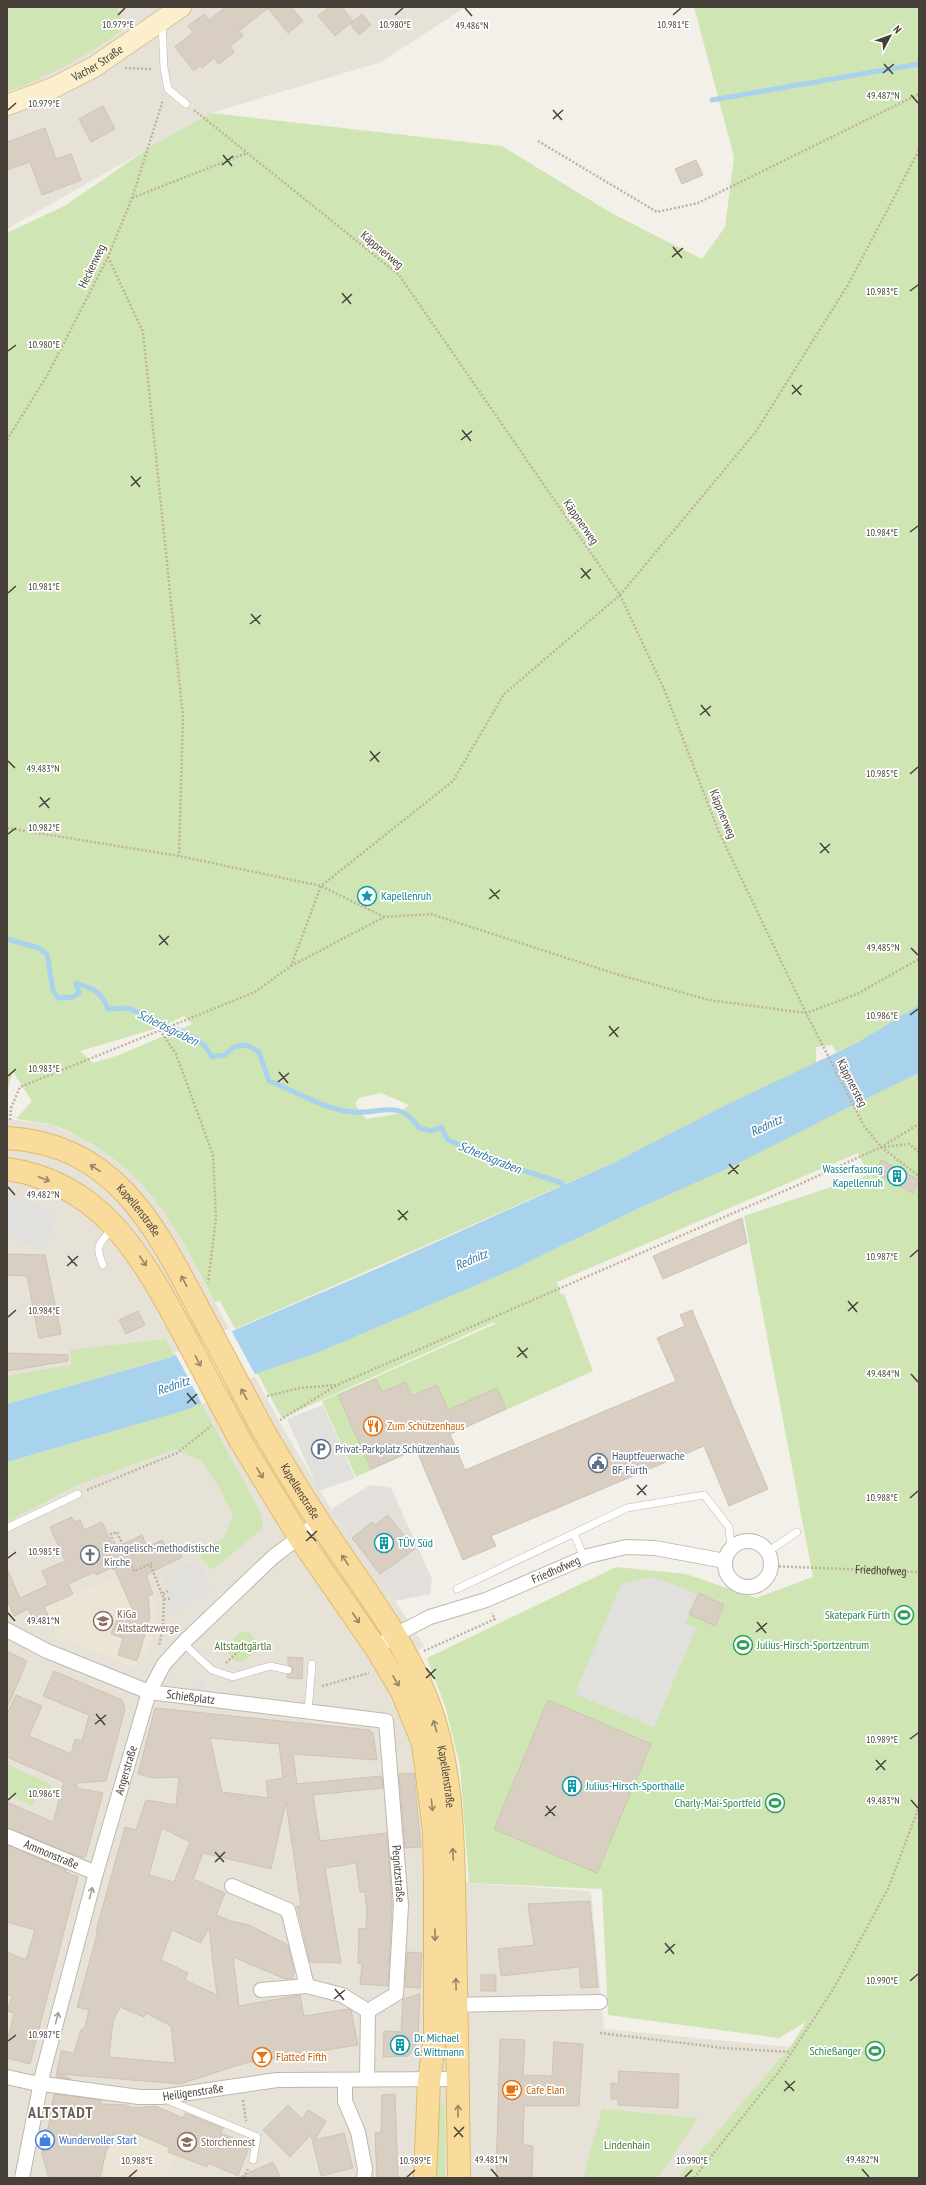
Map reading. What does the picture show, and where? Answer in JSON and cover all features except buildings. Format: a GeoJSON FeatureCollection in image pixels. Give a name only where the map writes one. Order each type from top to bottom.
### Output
{"type":"FeatureCollection","features":[{"type":"Feature","properties":{"kind":"main road","name":"Kapellenstraße"},"geometry":{"type":"LineString","coordinates":[[8,1138],[32,1140],[60,1149],[95,1167],[111,1179],[148,1218],[166,1247],[202,1315],[268,1426],[295,1486],[395,1635],[418,1678],[432,1715],[440,1742],[448,1784],[454,1875],[459,2079],[459,2178]]}},
{"type":"Feature","properties":{"kind":"main road","name":"Kapellenstraße"},"geometry":{"type":"LineString","coordinates":[[7,1169],[29,1174],[60,1186],[92,1206],[115,1226],[142,1260],[180,1326],[240,1440],[299,1537],[376,1648],[411,1710],[421,1738],[425,1758],[434,1831],[435,2038],[429,2081],[425,2178]]}},
{"type":"Feature","properties":{"kind":"street","name":"Vacher Straße"},"geometry":{"type":"LineString","coordinates":[[7,105],[52,88],[94,67],[162,22],[181,7]]}},
{"type":"Feature","properties":{"kind":"street","name":"Angerstraße"},"geometry":{"type":"LineString","coordinates":[[22,2178],[41,2083],[96,1873],[149,1692],[164,1664],[183,1643],[273,1557],[319,1522]]}},
{"type":"Feature","properties":{"kind":"street","name":"Friedhofweg"},"geometry":{"type":"LineString","coordinates":[[376,1648],[395,1635],[430,1617],[486,1600],[584,1557],[626,1546],[728,1555],[737,1544],[750,1542],[757,1543],[769,1559]]}},
{"type":"Feature","properties":{"kind":"street"},"geometry":{"type":"LineString","coordinates":[[728,1555],[725,1568],[732,1581],[746,1587],[760,1584],[769,1573],[769,1559]]}},
{"type":"Feature","properties":{"kind":"street","name":"Schießplatz"},"geometry":{"type":"LineString","coordinates":[[7,1630],[47,1651],[149,1692],[386,1721]]}},
{"type":"Feature","properties":{"kind":"street","name":"Pegnitzstraße"},"geometry":{"type":"LineString","coordinates":[[368,2011],[396,1994],[401,1905],[386,1721]]}},
{"type":"Feature","properties":{"kind":"street","name":"Ammonstraße"},"geometry":{"type":"LineString","coordinates":[[7,1836],[96,1873]]}},
{"type":"Feature","properties":{"kind":"street"},"geometry":{"type":"LineString","coordinates":[[232,1886],[288,1910],[307,1986]]}},
{"type":"Feature","properties":{"kind":"street"},"geometry":{"type":"LineString","coordinates":[[261,1990],[307,1986],[342,1995],[368,2011],[367,2078]]}},
{"type":"Feature","properties":{"kind":"street"},"geometry":{"type":"LineString","coordinates":[[435,2005],[600,2002]]}},
{"type":"Feature","properties":{"kind":"street","name":"Heiligenstraße"},"geometry":{"type":"LineString","coordinates":[[7,2077],[139,2097],[161,2097],[277,2080],[345,2080],[367,2078],[429,2081]]}},
{"type":"Feature","properties":{"kind":"street"},"geometry":{"type":"LineString","coordinates":[[429,2081],[459,2079]]}},
{"type":"Feature","properties":{"kind":"street"},"geometry":{"type":"LineString","coordinates":[[345,2080],[344,2102],[358,2132],[365,2169],[364,2178]]}},
{"type":"Feature","properties":{"kind":"lane"},"geometry":{"type":"LineString","coordinates":[[162,22],[164,68],[168,89],[186,104]]}},
{"type":"Feature","properties":{"kind":"lane"},"geometry":{"type":"LineString","coordinates":[[103,1265],[97,1252],[98,1246],[115,1226]]}},
{"type":"Feature","properties":{"kind":"lane"},"geometry":{"type":"LineString","coordinates":[[7,1528],[78,1494]]}},
{"type":"Feature","properties":{"kind":"lane"},"geometry":{"type":"LineString","coordinates":[[457,1589],[627,1508],[704,1495],[729,1527],[728,1555]]}},
{"type":"Feature","properties":{"kind":"lane"},"geometry":{"type":"LineString","coordinates":[[769,1559],[797,1532]]}},
{"type":"Feature","properties":{"kind":"lane"},"geometry":{"type":"LineString","coordinates":[[574,1534],[584,1557]]}},
{"type":"Feature","properties":{"kind":"lane"},"geometry":{"type":"LineString","coordinates":[[183,1643],[212,1670],[233,1677],[270,1666],[288,1670]]}},
{"type":"Feature","properties":{"kind":"lane"},"geometry":{"type":"LineString","coordinates":[[308,1712],[312,1664]]}},
{"type":"Feature","properties":{"kind":"lane"},"geometry":{"type":"LineString","coordinates":[[161,2097],[257,2137],[253,2160]]}},
{"type":"Feature","properties":{"kind":"path","name":"Heckenweg"},"geometry":{"type":"LineString","coordinates":[[7,440],[48,374],[108,257],[132,198],[158,113],[168,89]]}},
{"type":"Feature","properties":{"kind":"path"},"geometry":{"type":"LineString","coordinates":[[538,141],[657,212],[698,203],[919,94]]}},
{"type":"Feature","properties":{"kind":"path","name":"Käppnerweg"},"geometry":{"type":"LineString","coordinates":[[186,104],[399,275],[620,595],[664,689],[718,830],[824,1048]]}},
{"type":"Feature","properties":{"kind":"path"},"geometry":{"type":"LineString","coordinates":[[291,966],[321,886],[453,781],[504,694],[620,595],[754,433],[850,283],[919,150]]}},
{"type":"Feature","properties":{"kind":"path"},"geometry":{"type":"LineString","coordinates":[[132,198],[247,153]]}},
{"type":"Feature","properties":{"kind":"path"},"geometry":{"type":"LineString","coordinates":[[108,257],[129,298],[143,332],[182,718],[179,856]]}},
{"type":"Feature","properties":{"kind":"path"},"geometry":{"type":"LineString","coordinates":[[7,828],[179,856],[321,886],[384,917]]}},
{"type":"Feature","properties":{"kind":"path"},"geometry":{"type":"LineString","coordinates":[[8,1138],[9,1113],[20,1087],[255,992],[291,966],[384,917],[431,914],[613,974],[709,1000],[806,1013],[857,994],[919,959]]}},
{"type":"Feature","properties":{"kind":"path"},"geometry":{"type":"LineString","coordinates":[[160,1030],[176,1054],[213,1155],[216,1218],[208,1285],[203,1288]]}},
{"type":"Feature","properties":{"kind":"path","name":"Käppnersteg"},"geometry":{"type":"LineString","coordinates":[[824,1048],[864,1126],[881,1147],[919,1176]]}},
{"type":"Feature","properties":{"kind":"path"},"geometry":{"type":"LineString","coordinates":[[268,1426],[337,1385],[679,1237],[881,1147],[916,1128],[919,1124]]}},
{"type":"Feature","properties":{"kind":"path"},"geometry":{"type":"LineString","coordinates":[[881,1147],[909,1144],[919,1152]]}},
{"type":"Feature","properties":{"kind":"path"},"geometry":{"type":"LineString","coordinates":[[260,1399],[300,1388],[337,1385]]}},
{"type":"Feature","properties":{"kind":"path"},"geometry":{"type":"LineString","coordinates":[[78,1494],[177,1452],[217,1423]]}},
{"type":"Feature","properties":{"kind":"path"},"geometry":{"type":"LineString","coordinates":[[112,1539],[110,1534],[117,1532],[134,1571],[151,1564],[164,1599],[163,1627],[158,1657],[164,1664]]}},
{"type":"Feature","properties":{"kind":"path","name":"Friedhofweg"},"geometry":{"type":"LineString","coordinates":[[769,1559],[919,1572]]}},
{"type":"Feature","properties":{"kind":"path"},"geometry":{"type":"LineString","coordinates":[[110,1566],[112,1569],[130,1562]]}},
{"type":"Feature","properties":{"kind":"path"},"geometry":{"type":"LineString","coordinates":[[163,1594],[168,1591]]}},
{"type":"Feature","properties":{"kind":"path"},"geometry":{"type":"LineString","coordinates":[[164,1599],[170,1599]]}},
{"type":"Feature","properties":{"kind":"path"},"geometry":{"type":"LineString","coordinates":[[422,1652],[495,1619],[486,1600]]}},
{"type":"Feature","properties":{"kind":"path"},"geometry":{"type":"LineString","coordinates":[[220,1672],[227,1661],[245,1645]]}},
{"type":"Feature","properties":{"kind":"path"},"geometry":{"type":"LineString","coordinates":[[310,1690],[371,1672]]}},
{"type":"Feature","properties":{"kind":"path"},"geometry":{"type":"LineString","coordinates":[[694,2178],[780,2070],[790,2052],[802,2038],[834,1988],[888,1889],[919,1807]]}},
{"type":"Feature","properties":{"kind":"path"},"geometry":{"type":"LineString","coordinates":[[600,2033],[724,2048],[790,2052]]}},
{"type":"Feature","properties":{"kind":"path"},"geometry":{"type":"LineString","coordinates":[[244,2178],[248,2171]]}},
{"type":"Feature","properties":{"kind":"shaded area"},"geometry":{"type":"Polygon","coordinates":[[[7,7],[466,7],[381,62],[211,113],[7,229],[7,7]]]}},
{"type":"Feature","properties":{"kind":"shaded area"},"geometry":{"type":"Polygon","coordinates":[[[7,1119],[52,1125],[78,1136],[114,1158],[132,1173],[157,1200],[168,1215],[279,1421],[331,1509],[395,1601],[424,1646],[381,1678],[402,1715],[413,1744],[421,1798],[425,1864],[469,1883],[591,1891],[604,2029],[790,2047],[677,2178],[7,2178],[7,1119]]]}},
{"type":"Feature","properties":{"kind":"shaded area"},"geometry":{"type":"Polygon","coordinates":[[[7,1193],[58,1212],[45,1250],[7,1238],[7,1193]]]}},
{"type":"Feature","properties":{"kind":"shaded area","name":"Privat-Parkplatz Schützenhaus"},"geometry":{"type":"Polygon","coordinates":[[[323,1405],[355,1478],[319,1491],[287,1419],[323,1405]]]}},
{"type":"Feature","properties":{"kind":"shaded area"},"geometry":{"type":"Polygon","coordinates":[[[370,1485],[391,1488],[432,1579],[430,1594],[395,1601],[331,1509],[370,1485]]]}},
{"type":"Feature","properties":{"kind":"shaded area"},"geometry":{"type":"Polygon","coordinates":[[[189,1562],[194,1568],[201,1564],[212,1588],[179,1613],[170,1617],[170,1597],[162,1576],[189,1562]]]}},
{"type":"Feature","properties":{"kind":"shaded area","name":"KiGa Altstadtzwerge"},"geometry":{"type":"Polygon","coordinates":[[[124,1572],[129,1583],[147,1576],[154,1594],[155,1614],[151,1640],[146,1656],[133,1667],[53,1636],[55,1628],[46,1607],[124,1572]]]}},
{"type":"Feature","properties":{"kind":"shaded area"},"geometry":{"type":"Polygon","coordinates":[[[653,1577],[698,1594],[685,1624],[696,1628],[654,1727],[575,1694],[621,1584],[653,1577]]]}},
{"type":"Feature","properties":{"kind":"shaded area"},"geometry":{"type":"Polygon","coordinates":[[[191,1680],[204,1681],[203,1694],[190,1692],[191,1680]]]}},
{"type":"Feature","properties":{"kind":"shaded area","name":"Storchennest"},"geometry":{"type":"Polygon","coordinates":[[[148,2102],[187,2110],[225,2126],[222,2133],[250,2145],[238,2177],[209,2164],[207,2169],[175,2156],[166,2175],[160,2178],[107,2178],[108,2173],[102,2172],[108,2152],[115,2139],[129,2144],[148,2102]]]}},
{"type":"Feature","properties":{"kind":"green space"},"geometry":{"type":"Polygon","coordinates":[[[7,7],[117,7],[125,28],[83,56],[38,79],[7,92],[7,7]]]}},
{"type":"Feature","properties":{"kind":"green space"},"geometry":{"type":"Polygon","coordinates":[[[694,7],[919,7],[919,1005],[857,1044],[836,1052],[832,1045],[816,1047],[816,1064],[615,1162],[235,1329],[220,1301],[215,1302],[166,1215],[136,1178],[95,1146],[74,1134],[52,1125],[16,1119],[32,1101],[13,1072],[7,1092],[7,233],[66,205],[153,145],[211,113],[502,146],[613,214],[702,259],[725,227],[734,157],[694,7]],[[184,1016],[161,1027],[80,1051],[93,1063],[119,1055],[192,1024],[184,1016]],[[381,1093],[359,1098],[355,1104],[366,1119],[397,1114],[409,1105],[381,1093]]]}},
{"type":"Feature","properties":{"kind":"green space","name":"Julius-Hirsch-Sportzentrum"},"geometry":{"type":"Polygon","coordinates":[[[919,1073],[919,2178],[677,2178],[790,2047],[806,2022],[779,2038],[608,2015],[602,1889],[469,1883],[460,1766],[446,1709],[427,1658],[616,1567],[686,1574],[756,1598],[813,1577],[744,1216],[868,1175],[896,1197],[868,1174],[858,1153],[557,1282],[561,1295],[564,1294],[593,1371],[356,1477],[322,1401],[495,1324],[494,1322],[282,1418],[257,1373],[317,1353],[514,1269],[919,1073]]]}},
{"type":"Feature","properties":{"kind":"green space"},"geometry":{"type":"Polygon","coordinates":[[[166,1339],[174,1356],[7,1404],[7,1376],[71,1365],[70,1350],[166,1339]]]}},
{"type":"Feature","properties":{"kind":"green space"},"geometry":{"type":"Polygon","coordinates":[[[201,1403],[261,1513],[263,1528],[212,1570],[198,1555],[224,1537],[233,1515],[219,1487],[201,1461],[176,1449],[77,1485],[7,1522],[7,1462],[189,1409],[201,1403]]]}},
{"type":"Feature","properties":{"kind":"green space","name":"Altstadtgärtla"},"geometry":{"type":"Polygon","coordinates":[[[240,1632],[249,1632],[257,1641],[257,1650],[244,1661],[236,1662],[228,1653],[228,1644],[240,1632]]]}},
{"type":"Feature","properties":{"kind":"green space"},"geometry":{"type":"Polygon","coordinates":[[[7,1764],[52,1785],[46,1800],[35,1797],[33,1806],[7,1795],[7,1764]]]}},
{"type":"Feature","properties":{"kind":"green space"},"geometry":{"type":"Polygon","coordinates":[[[441,2100],[444,2104],[445,2110],[445,2178],[436,2178],[437,2129],[441,2100]]]}},
{"type":"Feature","properties":{"kind":"green space","name":"Lindenhain"},"geometry":{"type":"Polygon","coordinates":[[[602,2109],[698,2118],[658,2178],[583,2178],[602,2109]]]}},
{"type":"Feature","properties":{"kind":"water","name":"Rednitz"},"geometry":{"type":"Polygon","coordinates":[[[919,1005],[919,1073],[735,1165],[648,1204],[514,1269],[317,1353],[258,1373],[189,1409],[7,1462],[7,1404],[169,1358],[374,1270],[615,1162],[730,1103],[857,1043],[919,1005]]]}},
{"type":"Feature","properties":{"kind":"pier"},"geometry":{"type":"Polygon","coordinates":[[[230,1328],[256,1376],[202,1404],[175,1353],[230,1328]]]}},
{"type":"Feature","properties":{"kind":"waterway"},"geometry":{"type":"LineString","coordinates":[[712,100],[919,64]]}},
{"type":"Feature","properties":{"kind":"waterway","name":"Scherbsgraben"},"geometry":{"type":"LineString","coordinates":[[7,939],[39,948],[47,954],[53,990],[58,998],[73,997],[79,993],[76,983],[88,987],[100,994],[108,1009],[128,1008],[195,1038],[206,1047],[212,1057],[225,1055],[234,1047],[247,1045],[259,1052],[269,1081],[320,1104],[341,1110],[352,1112],[396,1110],[404,1113],[419,1128],[431,1131],[441,1127],[448,1140],[513,1167],[562,1183],[566,1191]]}},
{"type":"Feature","properties":{"kind":"place","name":"Kapellenruh"},"geometry":{"type":"Point","coordinates":[367,896]}},
{"type":"Feature","properties":{"kind":"place","name":"Wasserfassung Kapellenruh"},"geometry":{"type":"Point","coordinates":[897,1176]}},
{"type":"Feature","properties":{"kind":"place","name":"Zum Schützenhaus"},"geometry":{"type":"Point","coordinates":[373,1426]}},
{"type":"Feature","properties":{"kind":"place","name":"Privat-Parkplatz Schützenhaus"},"geometry":{"type":"Point","coordinates":[321,1449]}},
{"type":"Feature","properties":{"kind":"place","name":"Hauptfeuerwache BF Fürth"},"geometry":{"type":"Point","coordinates":[598,1463]}},
{"type":"Feature","properties":{"kind":"place","name":"TÜV Süd"},"geometry":{"type":"Point","coordinates":[384,1543]}},
{"type":"Feature","properties":{"kind":"place","name":"Evangelisch-methodistische Kirche"},"geometry":{"type":"Point","coordinates":[90,1555]}},
{"type":"Feature","properties":{"kind":"place","name":"Skatepark Fürth"},"geometry":{"type":"Point","coordinates":[904,1615]}},
{"type":"Feature","properties":{"kind":"place","name":"KiGa Altstadtzwerge"},"geometry":{"type":"Point","coordinates":[103,1621]}},
{"type":"Feature","properties":{"kind":"place","name":"Julius-Hirsch-Sportzentrum"},"geometry":{"type":"Point","coordinates":[743,1645]}},
{"type":"Feature","properties":{"kind":"place","name":"Julius-Hirsch-Sporthalle"},"geometry":{"type":"Point","coordinates":[572,1786]}},
{"type":"Feature","properties":{"kind":"place","name":"Charly-Mai-Sportfeld"},"geometry":{"type":"Point","coordinates":[775,1803]}},
{"type":"Feature","properties":{"kind":"place","name":"Dr. Michael G. Wittmann"},"geometry":{"type":"Point","coordinates":[400,2045]}},
{"type":"Feature","properties":{"kind":"place","name":"Schießanger"},"geometry":{"type":"Point","coordinates":[875,2051]}},
{"type":"Feature","properties":{"kind":"place","name":"Flatted Fifth"},"geometry":{"type":"Point","coordinates":[262,2057]}},
{"type":"Feature","properties":{"kind":"place","name":"Cafe Elan"},"geometry":{"type":"Point","coordinates":[512,2090]}},
{"type":"Feature","properties":{"kind":"place","name":"Wundervoller Start"},"geometry":{"type":"Point","coordinates":[45,2140]}},
{"type":"Feature","properties":{"kind":"place","name":"Storchennest"},"geometry":{"type":"Point","coordinates":[187,2142]}},
{"type":"Feature","properties":{"kind":"district","name":"ALTSTADT"},"geometry":{"type":"Point","coordinates":[61,2112]}}]}
